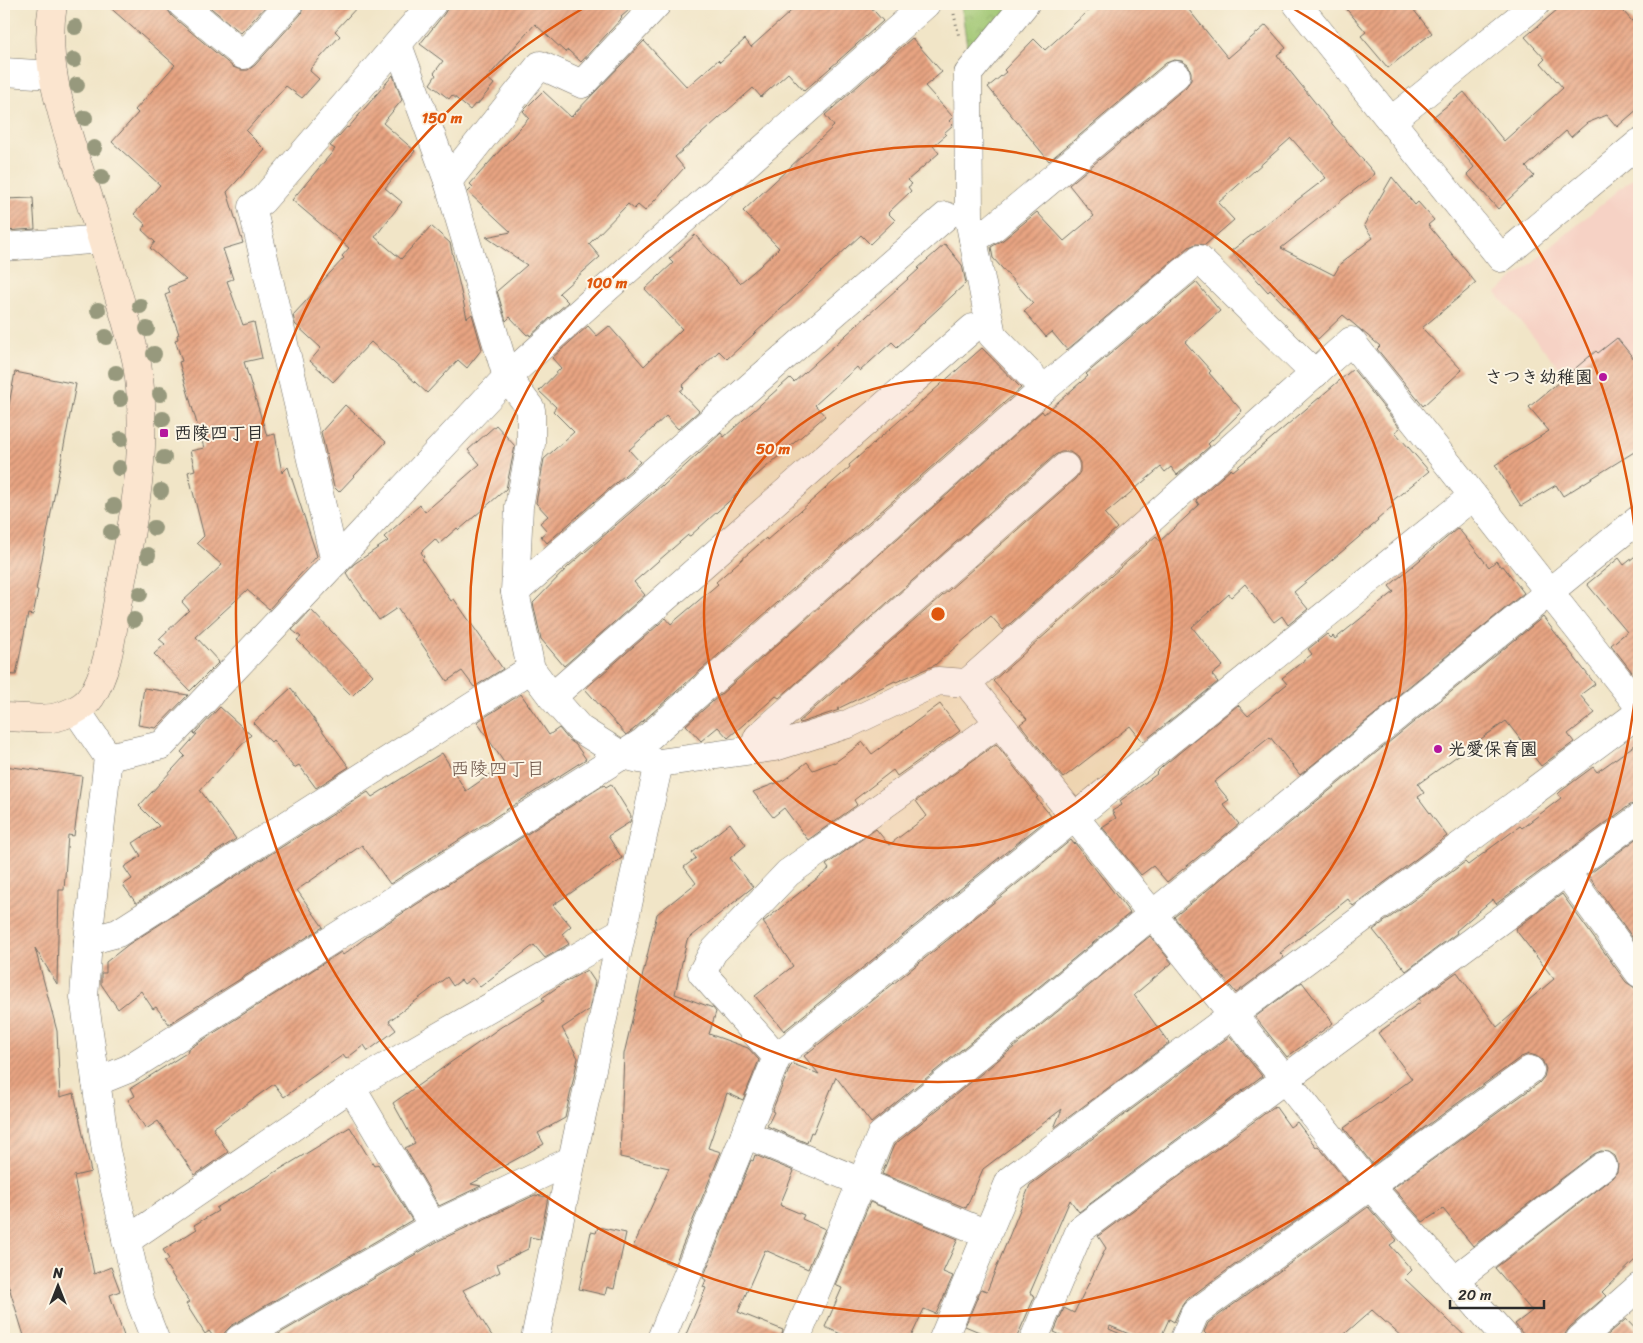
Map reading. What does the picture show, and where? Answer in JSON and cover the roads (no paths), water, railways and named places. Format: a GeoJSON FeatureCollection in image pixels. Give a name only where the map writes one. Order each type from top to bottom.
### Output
{"type":"FeatureCollection","features":[{"type":"Feature","properties":{"kind":"street"},"geometry":{"type":"LineString","coordinates":[[4,717],[53,718],[76,710],[90,699],[105,668],[132,525],[142,449],[142,419],[137,364],[129,331],[57,99],[51,63],[51,14],[53,4]]}},
{"type":"Feature","properties":{"kind":"street"},"geometry":{"type":"LineString","coordinates":[[182,4],[243,56],[289,4]]}},
{"type":"Feature","properties":{"kind":"street"},"geometry":{"type":"LineString","coordinates":[[335,562],[252,207],[262,201],[432,4]]}},
{"type":"Feature","properties":{"kind":"street"},"geometry":{"type":"LineString","coordinates":[[448,181],[540,65],[582,84],[657,4]]}},
{"type":"Feature","properties":{"kind":"street"},"geometry":{"type":"LineString","coordinates":[[108,758],[162,745],[507,377],[926,4]]}},
{"type":"Feature","properties":{"kind":"street"},"geometry":{"type":"LineString","coordinates":[[1025,4],[968,74],[969,219],[992,335],[1044,389]]}},
{"type":"Feature","properties":{"kind":"street"},"geometry":{"type":"LineString","coordinates":[[1297,4],[1501,258],[1639,143]]}},
{"type":"Feature","properties":{"kind":"street"},"geometry":{"type":"LineString","coordinates":[[1391,121],[1533,5]]}},
{"type":"Feature","properties":{"kind":"street"},"geometry":{"type":"LineString","coordinates":[[398,45],[448,181],[507,377],[531,409],[532,444],[520,506],[515,592],[532,669],[552,697],[580,730],[621,755],[659,763],[775,747],[848,724],[938,681],[967,683],[1351,341],[1639,706]]}},
{"type":"Feature","properties":{"kind":"street"},"geometry":{"type":"LineString","coordinates":[[4,72],[53,75]]}},
{"type":"Feature","properties":{"kind":"street"},"geometry":{"type":"LineString","coordinates":[[973,239],[993,228],[1176,75]]}},
{"type":"Feature","properties":{"kind":"street"},"geometry":{"type":"LineString","coordinates":[[515,592],[946,216]]}},
{"type":"Feature","properties":{"kind":"street"},"geometry":{"type":"LineString","coordinates":[[4,247],[102,239]]}},
{"type":"Feature","properties":{"kind":"street"},"geometry":{"type":"LineString","coordinates":[[96,1082],[128,1069],[643,742],[1044,389],[1199,259],[1315,374]]}},
{"type":"Feature","properties":{"kind":"street"},"geometry":{"type":"LineString","coordinates":[[552,697],[972,328]]}},
{"type":"Feature","properties":{"kind":"street"},"geometry":{"type":"LineString","coordinates":[[753,750],[758,737],[1065,468]]}},
{"type":"Feature","properties":{"kind":"street"},"geometry":{"type":"LineString","coordinates":[[661,1339],[777,1057],[1473,496]]}},
{"type":"Feature","properties":{"kind":"street"},"geometry":{"type":"LineString","coordinates":[[796,1339],[881,1135],[1639,519]]}},
{"type":"Feature","properties":{"kind":"street"},"geometry":{"type":"LineString","coordinates":[[88,941],[118,933],[532,669]]}},
{"type":"Feature","properties":{"kind":"street"},"geometry":{"type":"LineString","coordinates":[[967,683],[1371,1186],[1507,1339]]}},
{"type":"Feature","properties":{"kind":"street"},"geometry":{"type":"LineString","coordinates":[[76,710],[108,758],[88,941],[84,997],[106,1151],[141,1303],[155,1339]]}},
{"type":"Feature","properties":{"kind":"street"},"geometry":{"type":"LineString","coordinates":[[943,1339],[1010,1180],[1639,713]]}},
{"type":"Feature","properties":{"kind":"street"},"geometry":{"type":"LineString","coordinates":[[777,1057],[702,973],[713,952],[788,873],[999,723]]}},
{"type":"Feature","properties":{"kind":"street"},"geometry":{"type":"LineString","coordinates":[[535,1339],[621,932],[659,763]]}},
{"type":"Feature","properties":{"kind":"street"},"geometry":{"type":"LineString","coordinates":[[1034,1339],[1080,1230],[1639,818]]}},
{"type":"Feature","properties":{"kind":"street"},"geometry":{"type":"LineString","coordinates":[[1566,872],[1639,973]]}},
{"type":"Feature","properties":{"kind":"street"},"geometry":{"type":"LineString","coordinates":[[126,1240],[351,1087],[621,932]]}},
{"type":"Feature","properties":{"kind":"street"},"geometry":{"type":"LineString","coordinates":[[1184,1339],[1196,1313],[1530,1070]]}},
{"type":"Feature","properties":{"kind":"street"},"geometry":{"type":"LineString","coordinates":[[351,1087],[433,1226]]}},
{"type":"Feature","properties":{"kind":"street"},"geometry":{"type":"LineString","coordinates":[[745,1134],[987,1234]]}},
{"type":"Feature","properties":{"kind":"street"},"geometry":{"type":"LineString","coordinates":[[239,1339],[433,1226],[572,1160]]}},
{"type":"Feature","properties":{"kind":"street"},"geometry":{"type":"LineString","coordinates":[[1454,1280],[1603,1166]]}},
{"type":"Feature","properties":{"kind":"street"},"geometry":{"type":"LineString","coordinates":[[1580,1339],[1639,1287]]}},
{"type":"Feature","properties":{"kind":"place","name":"さつき幼稚園"},"geometry":{"type":"Point","coordinates":[1603,377]}},
{"type":"Feature","properties":{"kind":"place","name":"西陵四丁目"},"geometry":{"type":"Point","coordinates":[164,433]}},
{"type":"Feature","properties":{"kind":"place","name":"光愛保育園"},"geometry":{"type":"Point","coordinates":[1438,749]}},
{"type":"Feature","properties":{"kind":"district","name":"西陵四丁目"},"geometry":{"type":"Point","coordinates":[498,768]}}]}
